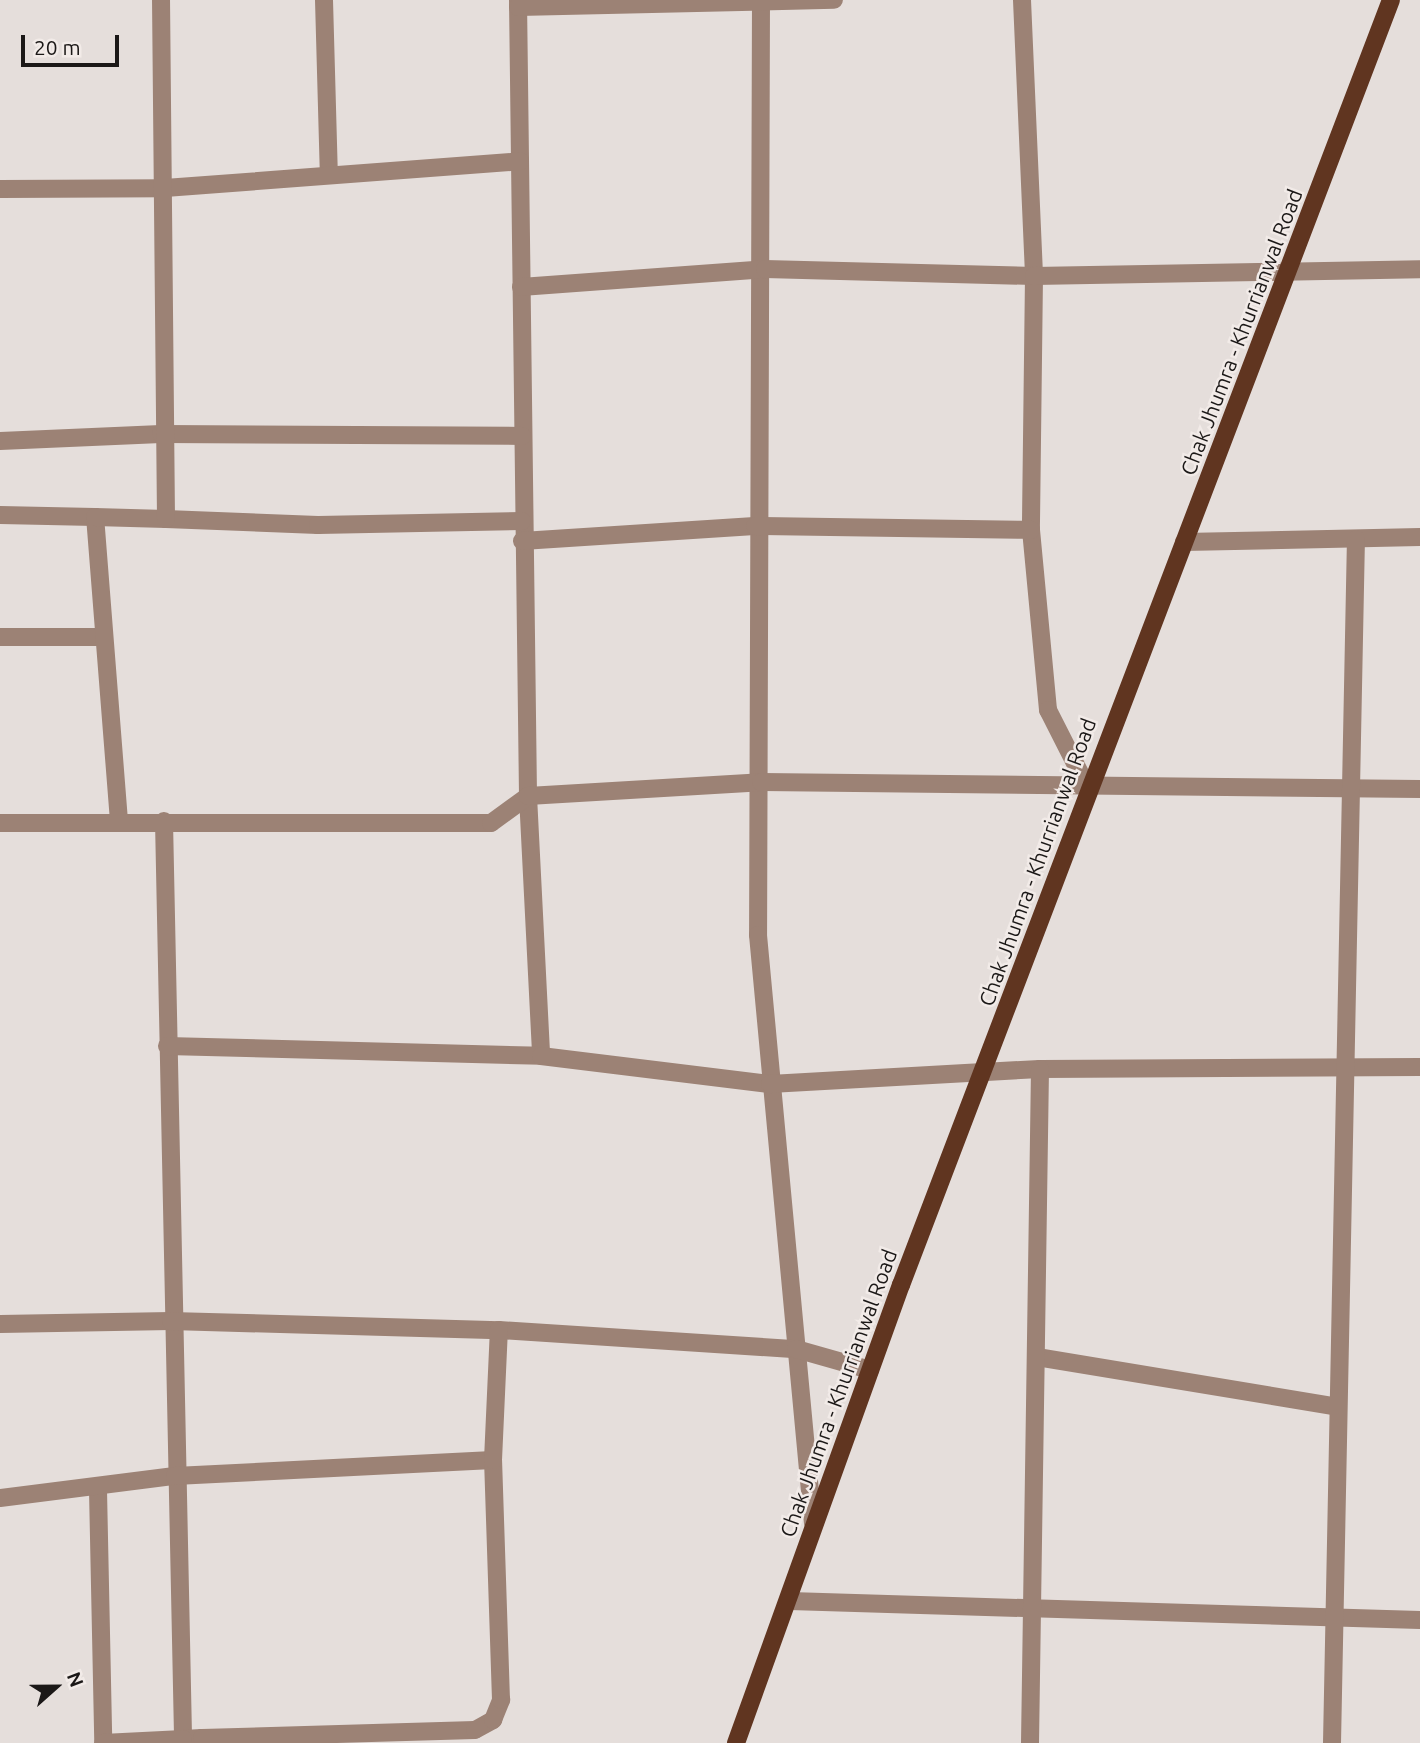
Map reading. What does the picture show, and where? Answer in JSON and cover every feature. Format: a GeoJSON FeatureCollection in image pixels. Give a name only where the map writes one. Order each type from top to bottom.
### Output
{"type":"FeatureCollection","features":[{"type":"Feature","properties":{"kind":"main road","name":"Chak Jhumra - Khurrianwal Road"},"geometry":{"type":"LineString","coordinates":[[736,1743],[790,1601],[813,1523],[1088,789],[1391,0]]}},
{"type":"Feature","properties":{"kind":"street"},"geometry":{"type":"LineString","coordinates":[[161,0],[165,188],[160,434],[166,519]]}},
{"type":"Feature","properties":{"kind":"street"},"geometry":{"type":"LineString","coordinates":[[324,0],[329,175]]}},
{"type":"Feature","properties":{"kind":"street"},"geometry":{"type":"LineString","coordinates":[[541,1056],[528,796],[522,541],[518,4],[834,0]]}},
{"type":"Feature","properties":{"kind":"street"},"geometry":{"type":"LineString","coordinates":[[1022,0],[1034,276],[1031,530],[1048,710],[1088,789]]}},
{"type":"Feature","properties":{"kind":"street"},"geometry":{"type":"LineString","coordinates":[[761,1],[765,269],[755,526],[761,782],[758,935],[813,1523]]}},
{"type":"Feature","properties":{"kind":"street"},"geometry":{"type":"LineString","coordinates":[[0,189],[165,188],[520,161]]}},
{"type":"Feature","properties":{"kind":"street"},"geometry":{"type":"LineString","coordinates":[[521,287],[765,269],[1034,276],[1287,276],[1420,269]]}},
{"type":"Feature","properties":{"kind":"street"},"geometry":{"type":"LineString","coordinates":[[0,441],[160,434],[522,436]]}},
{"type":"Feature","properties":{"kind":"street"},"geometry":{"type":"LineString","coordinates":[[0,515],[318,526],[522,521]]}},
{"type":"Feature","properties":{"kind":"street"},"geometry":{"type":"LineString","coordinates":[[95,517],[119,821]]}},
{"type":"Feature","properties":{"kind":"street"},"geometry":{"type":"LineString","coordinates":[[522,541],[755,526],[1031,530]]}},
{"type":"Feature","properties":{"kind":"street"},"geometry":{"type":"LineString","coordinates":[[1184,542],[1420,537]]}},
{"type":"Feature","properties":{"kind":"street"},"geometry":{"type":"LineString","coordinates":[[1332,1743],[1356,539]]}},
{"type":"Feature","properties":{"kind":"street"},"geometry":{"type":"LineString","coordinates":[[0,637],[104,637]]}},
{"type":"Feature","properties":{"kind":"street"},"geometry":{"type":"LineString","coordinates":[[0,824],[119,821],[491,823],[528,796],[761,782],[1088,789],[1420,789]]}},
{"type":"Feature","properties":{"kind":"street"},"geometry":{"type":"LineString","coordinates":[[164,821],[171,1321],[183,1739]]}},
{"type":"Feature","properties":{"kind":"street"},"geometry":{"type":"LineString","coordinates":[[167,1046],[541,1056],[770,1084],[1040,1069],[1420,1066]]}},
{"type":"Feature","properties":{"kind":"street"},"geometry":{"type":"LineString","coordinates":[[1030,1743],[1040,1069]]}},
{"type":"Feature","properties":{"kind":"street"},"geometry":{"type":"LineString","coordinates":[[0,1324],[171,1321],[499,1330],[796,1349],[870,1370]]}},
{"type":"Feature","properties":{"kind":"street"},"geometry":{"type":"LineString","coordinates":[[98,1490],[103,1741],[475,1730],[493,1720],[501,1700],[493,1460],[499,1330]]}},
{"type":"Feature","properties":{"kind":"street"},"geometry":{"type":"LineString","coordinates":[[1037,1357],[1338,1407]]}},
{"type":"Feature","properties":{"kind":"street"},"geometry":{"type":"LineString","coordinates":[[0,1498],[98,1490],[175,1476],[493,1460]]}},
{"type":"Feature","properties":{"kind":"street"},"geometry":{"type":"LineString","coordinates":[[790,1601],[1033,1612],[1420,1620]]}}]}
